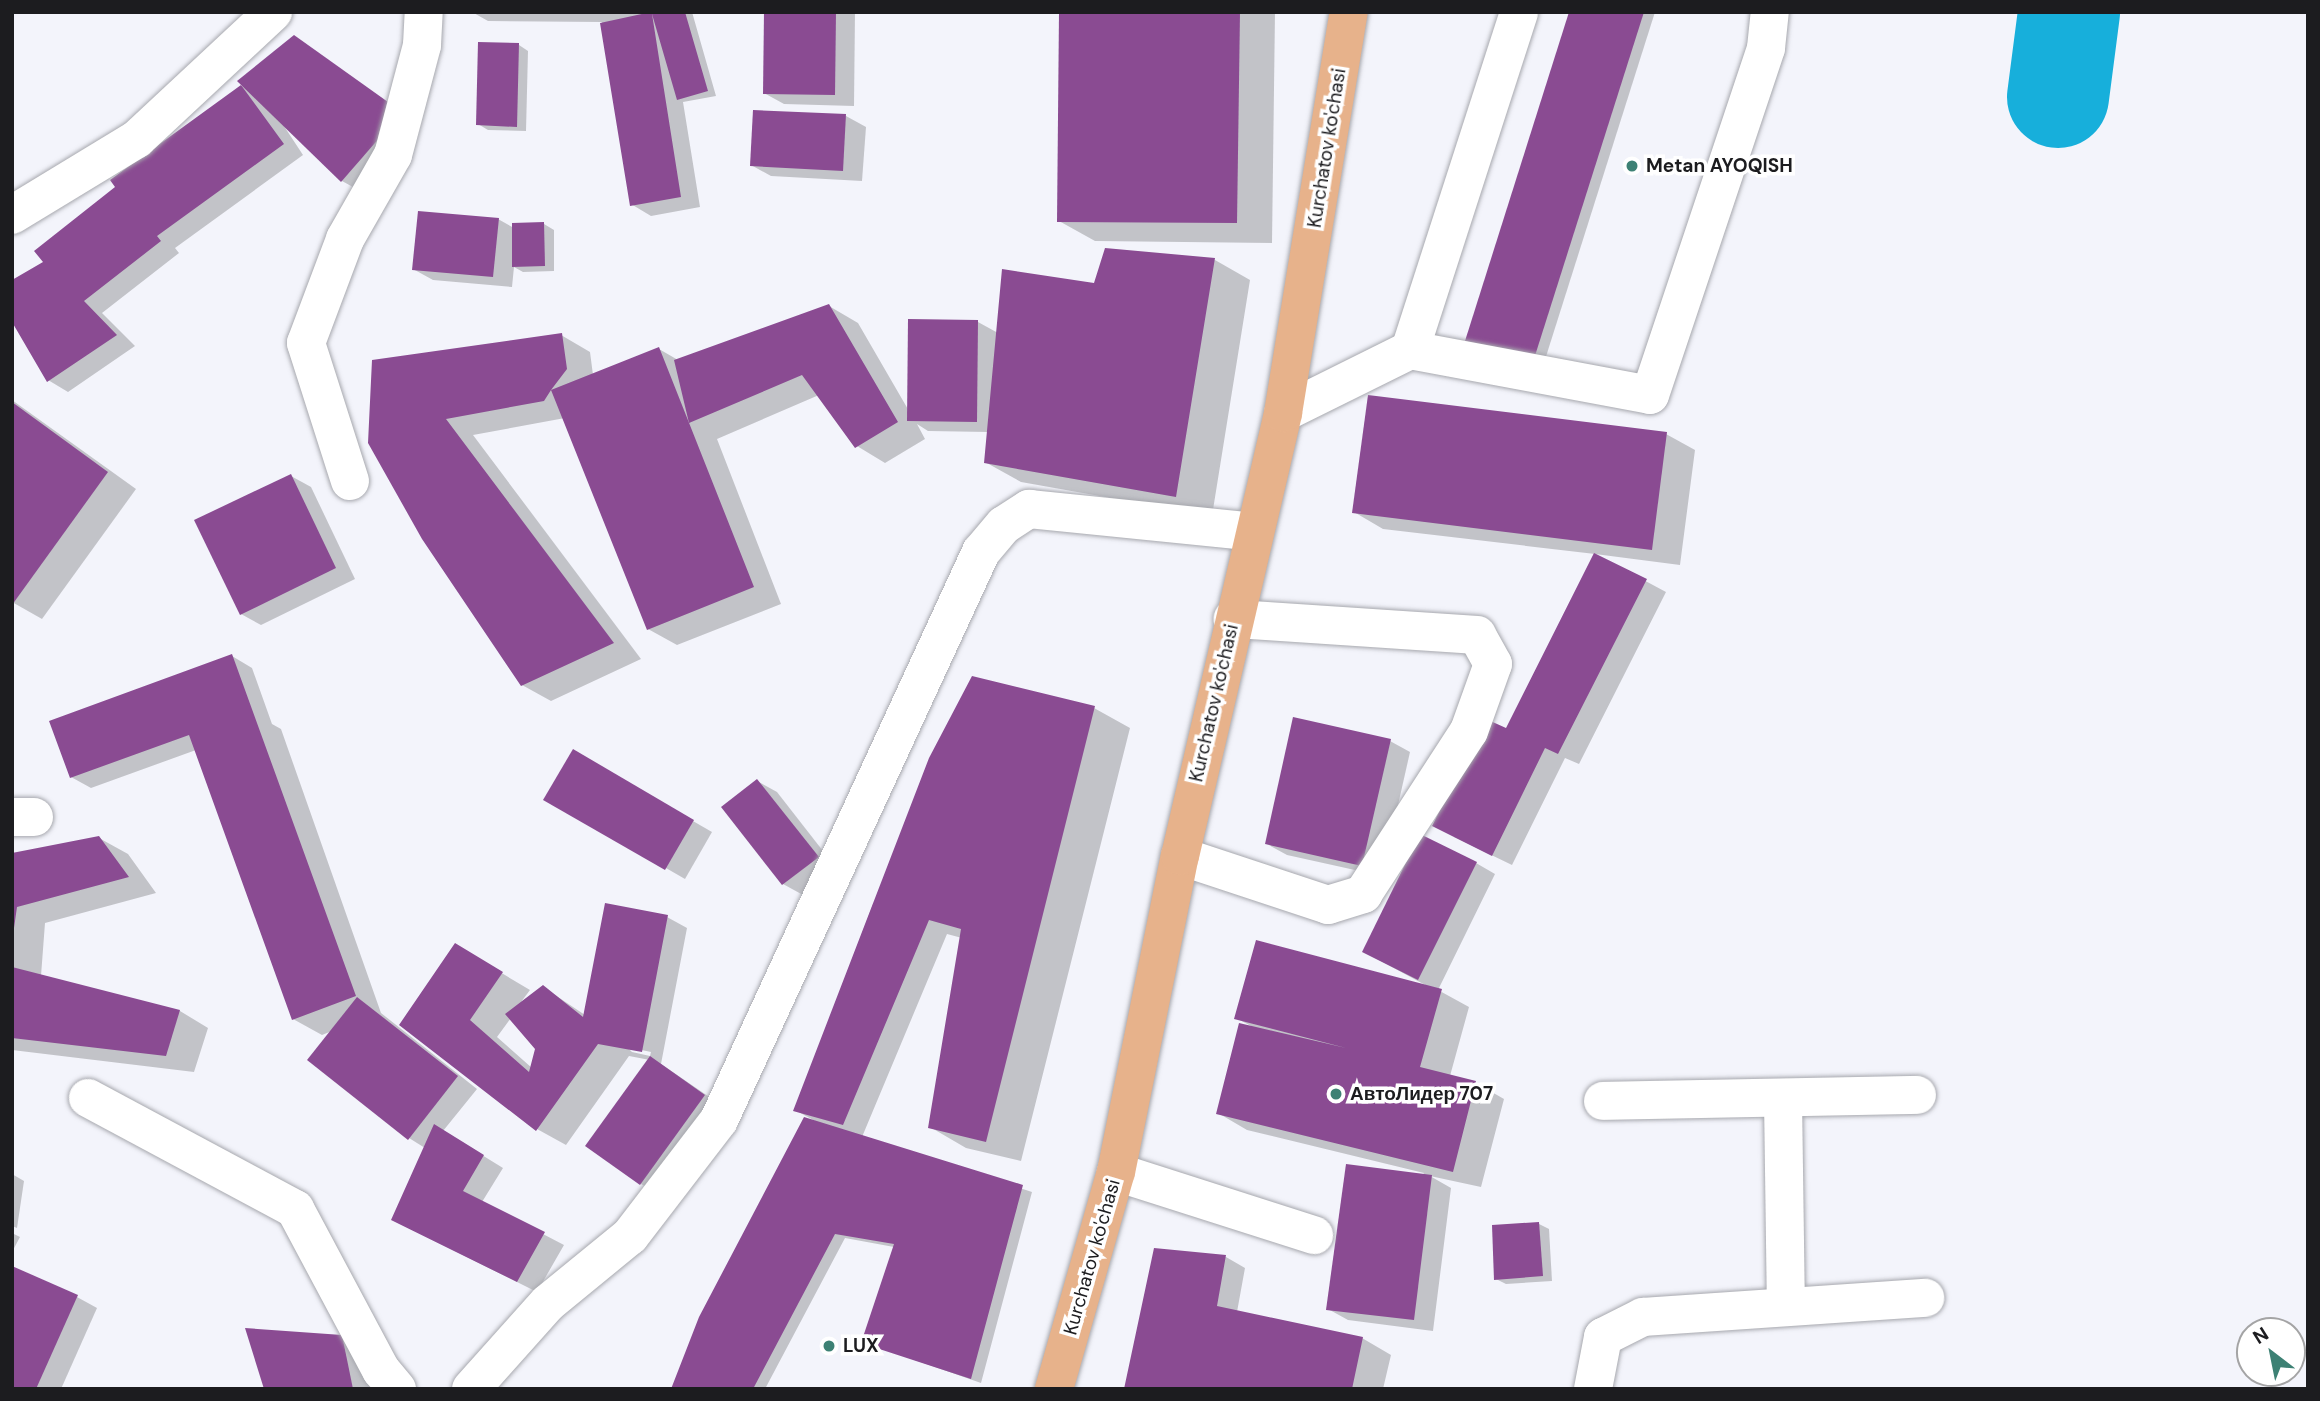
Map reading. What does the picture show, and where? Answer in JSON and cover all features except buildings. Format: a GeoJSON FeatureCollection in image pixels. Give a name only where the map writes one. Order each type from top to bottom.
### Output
{"type":"FeatureCollection","features":[{"type":"Feature","properties":{"kind":"main road","name":"Kurchatov ko'chasi"},"geometry":{"type":"LineString","coordinates":[[1054,1389],[1116,1172],[1180,856],[1283,413],[1349,12]]}},
{"type":"Feature","properties":{"kind":"street"},"geometry":{"type":"LineString","coordinates":[[12,215],[137,139],[273,12]]}},
{"type":"Feature","properties":{"kind":"street"},"geometry":{"type":"LineString","coordinates":[[350,481],[306,344],[345,239],[393,155],[422,46],[424,12]]}},
{"type":"Feature","properties":{"kind":"street"},"geometry":{"type":"LineString","coordinates":[[1409,350],[1519,12]]}},
{"type":"Feature","properties":{"kind":"street"},"geometry":{"type":"LineString","coordinates":[[1283,413],[1409,350],[1650,395],[1766,48],[1770,12]]}},
{"type":"Feature","properties":{"kind":"street"},"geometry":{"type":"LineString","coordinates":[[471,1389],[548,1303],[630,1236],[719,1120],[981,552],[1004,525],[1029,509],[1255,532]]}},
{"type":"Feature","properties":{"kind":"street"},"geometry":{"type":"LineString","coordinates":[[1180,856],[1328,905],[1363,894],[1469,732],[1493,664],[1477,635],[1233,619]]}},
{"type":"Feature","properties":{"kind":"street"},"geometry":{"type":"LineString","coordinates":[[1603,1101],[1917,1095]]}},
{"type":"Feature","properties":{"kind":"street"},"geometry":{"type":"LineString","coordinates":[[89,1098],[295,1209],[381,1370],[397,1389]]}},
{"type":"Feature","properties":{"kind":"street"},"geometry":{"type":"LineString","coordinates":[[1783,1098],[1786,1307]]}},
{"type":"Feature","properties":{"kind":"street"},"geometry":{"type":"LineString","coordinates":[[1116,1172],[1314,1235]]}},
{"type":"Feature","properties":{"kind":"street"},"geometry":{"type":"LineString","coordinates":[[1593,1389],[1603,1337],[1643,1317],[1925,1298]]}},
{"type":"Feature","properties":{"kind":"waterway"},"geometry":{"type":"LineString","coordinates":[[2058,97],[2069,12]]}},
{"type":"Feature","properties":{"kind":"place","name":"Metan AYOQISH"},"geometry":{"type":"Point","coordinates":[1632,166]}},
{"type":"Feature","properties":{"kind":"place","name":"АвтоЛидер 707"},"geometry":{"type":"Point","coordinates":[1336,1094]}},
{"type":"Feature","properties":{"kind":"place","name":"LUX"},"geometry":{"type":"Point","coordinates":[829,1346]}}]}
